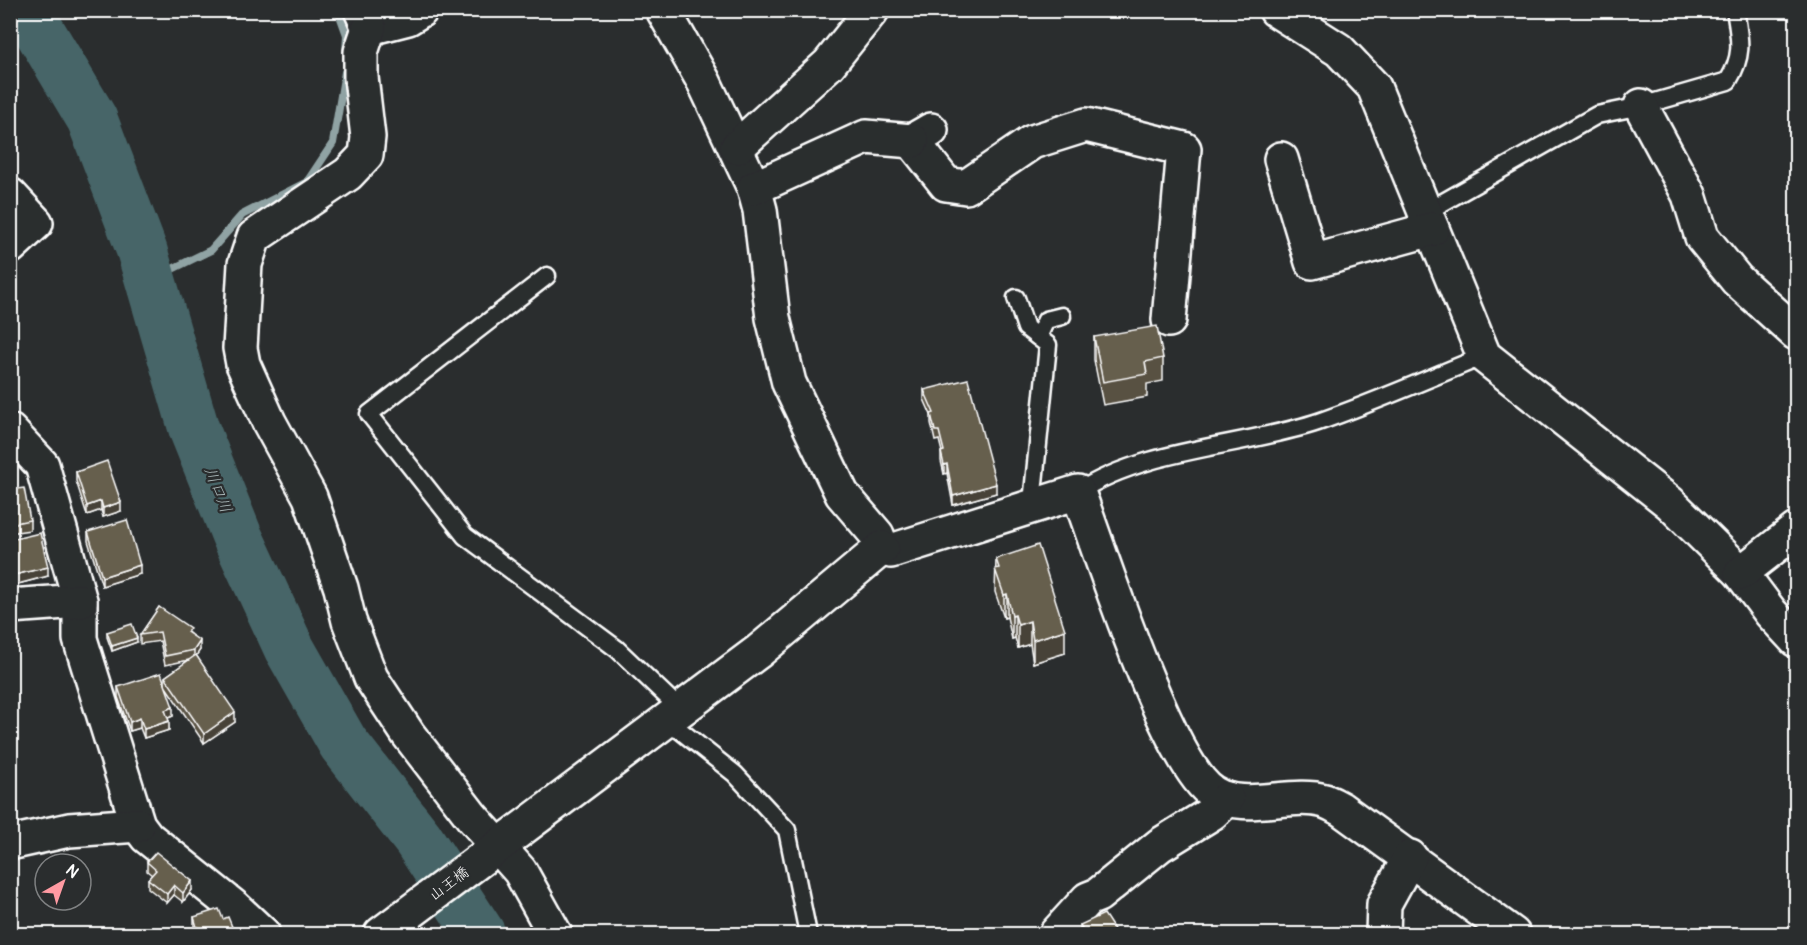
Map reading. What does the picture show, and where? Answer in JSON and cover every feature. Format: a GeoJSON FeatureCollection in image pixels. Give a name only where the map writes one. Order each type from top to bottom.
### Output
{"type":"FeatureCollection","features":[{"type":"Feature","properties":{"kind":"street"},"geometry":{"type":"LineString","coordinates":[[421,10],[408,18],[365,19],[361,69],[368,137],[366,155],[348,174],[254,237],[245,264],[240,348],[249,381],[310,497],[341,588],[352,630],[371,678],[408,734],[472,818],[491,852],[520,871],[555,934]]}},
{"type":"Feature","properties":{"kind":"street"},"geometry":{"type":"LineString","coordinates":[[663,10],[737,147],[754,188],[760,210],[773,318],[789,383],[842,494],[877,535],[882,548],[891,551],[1078,492],[1156,702],[1201,782],[1213,793],[1227,799],[1325,801],[1341,809],[1410,857],[1513,934]]}},
{"type":"Feature","properties":{"kind":"street"},"geometry":{"type":"LineString","coordinates":[[737,147],[829,64],[872,10]]}},
{"type":"Feature","properties":{"kind":"street"},"geometry":{"type":"LineString","coordinates":[[1276,10],[1339,50],[1374,87],[1484,356],[1670,503],[1742,573],[1771,613],[1797,640]]}},
{"type":"Feature","properties":{"kind":"street"},"geometry":{"type":"LineString","coordinates":[[1641,106],[1689,195],[1702,237],[1737,280],[1797,333]]}},
{"type":"Feature","properties":{"kind":"street"},"geometry":{"type":"LineString","coordinates":[[754,188],[866,137],[921,136],[946,184],[966,187],[1032,142],[1086,125],[1184,149],[1169,320]]}},
{"type":"Feature","properties":{"kind":"street"},"geometry":{"type":"LineString","coordinates":[[1281,159],[1312,262],[1429,221]]}},
{"type":"Feature","properties":{"kind":"street"},"geometry":{"type":"LineString","coordinates":[[10,195],[36,223],[10,246]]}},
{"type":"Feature","properties":{"kind":"street"},"geometry":{"type":"LineString","coordinates":[[10,431],[42,465],[80,602],[80,639],[138,825],[147,837],[233,906],[263,934]]}},
{"type":"Feature","properties":{"kind":"street"},"geometry":{"type":"LineString","coordinates":[[1742,573],[1797,530]]}},
{"type":"Feature","properties":{"kind":"street","name":"山王橋"},"geometry":{"type":"LineString","coordinates":[[381,934],[759,651],[882,548]]}},
{"type":"Feature","properties":{"kind":"street"},"geometry":{"type":"LineString","coordinates":[[10,606],[80,602]]}},
{"type":"Feature","properties":{"kind":"street"},"geometry":{"type":"LineString","coordinates":[[1056,934],[1088,899],[1098,895],[1160,845],[1212,813],[1227,799]]}},
{"type":"Feature","properties":{"kind":"street"},"geometry":{"type":"LineString","coordinates":[[10,843],[69,830],[138,825]]}},
{"type":"Feature","properties":{"kind":"street"},"geometry":{"type":"LineString","coordinates":[[1383,934],[1384,904],[1410,857]]}},
{"type":"Feature","properties":{"kind":"lane"},"geometry":{"type":"LineString","coordinates":[[1429,221],[1597,115],[1641,106],[1728,81],[1739,63],[1739,33],[1735,10]]}},
{"type":"Feature","properties":{"kind":"lane"},"geometry":{"type":"LineString","coordinates":[[547,276],[369,414],[465,536],[617,649],[674,715],[735,774],[787,830],[807,934]]}},
{"type":"Feature","properties":{"kind":"lane"},"geometry":{"type":"LineString","coordinates":[[1016,298],[1026,328],[1048,345],[1033,493],[1037,505]]}},
{"type":"Feature","properties":{"kind":"lane"},"geometry":{"type":"LineString","coordinates":[[1038,337],[1046,320],[1062,316]]}},
{"type":"Feature","properties":{"kind":"lane"},"geometry":{"type":"LineString","coordinates":[[1078,492],[1101,477],[1177,455],[1317,422],[1484,356]]}},
{"type":"Feature","properties":{"kind":"building"},"geometry":{"type":"Polygon","coordinates":[[[1157,326],[1163,358],[1145,362],[1147,374],[1103,382],[1094,337],[1157,326]]]}},
{"type":"Feature","properties":{"kind":"building"},"geometry":{"type":"Polygon","coordinates":[[[968,379],[996,484],[953,496],[947,464],[944,465],[941,452],[944,451],[939,431],[935,431],[931,414],[934,413],[924,390],[968,379]]]}},
{"type":"Feature","properties":{"kind":"building"},"geometry":{"type":"Polygon","coordinates":[[[107,461],[121,502],[103,508],[101,501],[87,506],[76,472],[107,461]]]}},
{"type":"Feature","properties":{"kind":"building"},"geometry":{"type":"Polygon","coordinates":[[[24,488],[30,520],[10,524],[10,490],[24,488]]]}},
{"type":"Feature","properties":{"kind":"building"},"geometry":{"type":"Polygon","coordinates":[[[127,520],[140,565],[102,577],[88,532],[127,520]]]}},
{"type":"Feature","properties":{"kind":"building"},"geometry":{"type":"Polygon","coordinates":[[[40,533],[48,567],[14,575],[10,560],[10,540],[40,533]]]}},
{"type":"Feature","properties":{"kind":"building"},"geometry":{"type":"Polygon","coordinates":[[[1038,545],[1065,630],[1033,640],[1030,621],[1018,625],[1015,615],[1012,616],[1007,594],[1004,595],[995,569],[999,568],[996,559],[1038,545]]]}},
{"type":"Feature","properties":{"kind":"building"},"geometry":{"type":"Polygon","coordinates":[[[159,607],[190,628],[187,632],[200,641],[194,650],[165,656],[160,632],[140,635],[159,607]]]}},
{"type":"Feature","properties":{"kind":"building"},"geometry":{"type":"Polygon","coordinates":[[[132,624],[137,638],[112,646],[107,632],[132,624]]]}},
{"type":"Feature","properties":{"kind":"building"},"geometry":{"type":"Polygon","coordinates":[[[196,655],[235,712],[204,734],[165,677],[196,655]]]}},
{"type":"Feature","properties":{"kind":"building"},"geometry":{"type":"Polygon","coordinates":[[[161,673],[173,707],[165,710],[169,721],[144,729],[140,718],[130,722],[118,687],[161,673]]]}},
{"type":"Feature","properties":{"kind":"building"},"geometry":{"type":"Polygon","coordinates":[[[156,852],[192,881],[183,893],[174,885],[167,894],[148,879],[156,870],[147,862],[156,852]]]}},
{"type":"Feature","properties":{"kind":"building"},"geometry":{"type":"Polygon","coordinates":[[[219,909],[223,919],[228,917],[235,934],[199,934],[194,917],[219,909]]]}},
{"type":"Feature","properties":{"kind":"building"},"geometry":{"type":"Polygon","coordinates":[[[1104,914],[1117,934],[1086,934],[1080,925],[1104,914]]]}},
{"type":"Feature","properties":{"kind":"waterway","name":"川口川"},"geometry":{"type":"LineString","coordinates":[[27,10],[92,119],[142,251],[194,429],[237,536],[289,648],[343,743],[418,839],[480,934]]}},
{"type":"Feature","properties":{"kind":"waterway"},"geometry":{"type":"LineString","coordinates":[[338,10],[347,35],[346,53]]}},
{"type":"Feature","properties":{"kind":"waterway"},"geometry":{"type":"LineString","coordinates":[[150,280],[211,250],[242,215],[307,182],[333,143],[345,72]]}}]}
